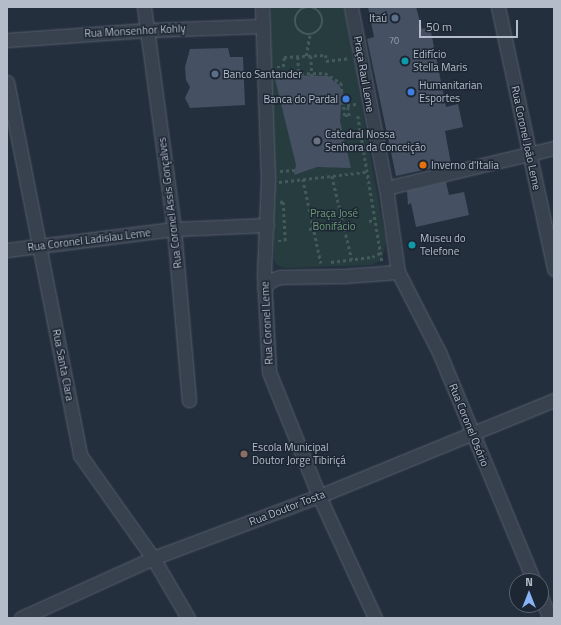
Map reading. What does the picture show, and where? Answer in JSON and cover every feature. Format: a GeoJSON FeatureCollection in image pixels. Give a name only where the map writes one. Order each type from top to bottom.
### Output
{"type":"FeatureCollection","features":[{"type":"Feature","properties":{"kind":"street","name":"Rua Coronel Assis Gonçalves"},"geometry":{"type":"LineString","coordinates":[[144,7],[174,229],[189,400]]}},
{"type":"Feature","properties":{"kind":"street","name":"Rua Coronel Leme"},"geometry":{"type":"LineString","coordinates":[[262,7],[268,170],[264,288],[272,382],[319,496],[375,618]]}},
{"type":"Feature","properties":{"kind":"street","name":"Praça Raul Leme"},"geometry":{"type":"LineString","coordinates":[[351,7],[386,188]]}},
{"type":"Feature","properties":{"kind":"street","name":"Rua Coronel João Leme"},"geometry":{"type":"LineString","coordinates":[[498,7],[528,153],[554,268]]}},
{"type":"Feature","properties":{"kind":"street","name":"Rua Monsenhor Kohly"},"geometry":{"type":"LineString","coordinates":[[7,40],[148,30],[263,26]]}},
{"type":"Feature","properties":{"kind":"street","name":"Rua Santa Clara"},"geometry":{"type":"LineString","coordinates":[[7,82],[80,455],[153,558],[188,618]]}},
{"type":"Feature","properties":{"kind":"street"},"geometry":{"type":"LineString","coordinates":[[264,288],[271,280],[280,277],[344,276],[398,272],[386,188],[554,148]]}},
{"type":"Feature","properties":{"kind":"street","name":"Rua Coronel Ladislau Leme"},"geometry":{"type":"LineString","coordinates":[[7,250],[174,229],[267,225]]}},
{"type":"Feature","properties":{"kind":"street"},"geometry":{"type":"LineString","coordinates":[[264,266],[280,277]]}},
{"type":"Feature","properties":{"kind":"street","name":"Rua Coronel Osório"},"geometry":{"type":"LineString","coordinates":[[398,272],[439,352],[531,573]]}},
{"type":"Feature","properties":{"kind":"street","name":"Rua Doutor Tosta"},"geometry":{"type":"LineString","coordinates":[[21,618],[153,558],[319,496],[554,400]]}},
{"type":"Feature","properties":{"kind":"path"},"geometry":{"type":"LineString","coordinates":[[308,7],[320,13],[322,22],[318,31],[310,34],[302,32],[295,22],[297,14],[308,7]]}},
{"type":"Feature","properties":{"kind":"path"},"geometry":{"type":"LineString","coordinates":[[306,56],[310,34]]}},
{"type":"Feature","properties":{"kind":"path"},"geometry":{"type":"LineString","coordinates":[[271,68],[283,67],[284,57],[326,55],[326,61],[354,58]]}},
{"type":"Feature","properties":{"kind":"path"},"geometry":{"type":"LineString","coordinates":[[298,56],[299,75]]}},
{"type":"Feature","properties":{"kind":"path"},"geometry":{"type":"LineString","coordinates":[[311,56],[312,75]]}},
{"type":"Feature","properties":{"kind":"path"},"geometry":{"type":"LineString","coordinates":[[349,58],[350,66]]}},
{"type":"Feature","properties":{"kind":"path"},"geometry":{"type":"LineString","coordinates":[[275,80],[273,74],[312,75],[325,73],[341,83],[345,116],[349,116],[347,105],[356,104]]}},
{"type":"Feature","properties":{"kind":"path"},"geometry":{"type":"LineString","coordinates":[[354,97],[382,260]]}},
{"type":"Feature","properties":{"kind":"path"},"geometry":{"type":"LineString","coordinates":[[275,172],[295,170]]}},
{"type":"Feature","properties":{"kind":"path"},"geometry":{"type":"LineString","coordinates":[[275,182],[366,172]]}},
{"type":"Feature","properties":{"kind":"path"},"geometry":{"type":"LineString","coordinates":[[332,176],[342,225],[352,260]]}},
{"type":"Feature","properties":{"kind":"path"},"geometry":{"type":"LineString","coordinates":[[303,180],[321,263]]}},
{"type":"Feature","properties":{"kind":"path"},"geometry":{"type":"LineString","coordinates":[[276,203],[283,202],[286,230],[285,241],[278,241]]}},
{"type":"Feature","properties":{"kind":"path"},"geometry":{"type":"LineString","coordinates":[[370,221],[375,220]]}},
{"type":"Feature","properties":{"kind":"path"},"geometry":{"type":"LineString","coordinates":[[342,225],[348,224]]}},
{"type":"Feature","properties":{"kind":"path"},"geometry":{"type":"LineString","coordinates":[[309,229],[314,228]]}},
{"type":"Feature","properties":{"kind":"path"},"geometry":{"type":"LineString","coordinates":[[315,264],[352,260],[380,253]]}},
{"type":"Feature","properties":{"kind":"green space","name":"Praça José Bonifácio"},"geometry":{"type":"Polygon","coordinates":[[[270,7],[344,7],[386,243],[382,260],[371,265],[285,268],[277,265],[274,260],[270,7]]]}},
{"type":"Feature","properties":{"kind":"building"},"geometry":{"type":"Polygon","coordinates":[[[368,7],[416,7],[422,29],[430,27],[446,107],[458,104],[463,127],[445,131],[451,164],[396,176],[367,39],[374,37],[368,7]]]}},
{"type":"Feature","properties":{"kind":"building","name":"Banco Santander"},"geometry":{"type":"Polygon","coordinates":[[[228,48],[230,57],[243,57],[245,105],[190,108],[185,98],[190,87],[186,80],[185,67],[190,49],[228,48]]]}},
{"type":"Feature","properties":{"kind":"building","name":"Catedral Nossa Senhora da Conceição"},"geometry":{"type":"Polygon","coordinates":[[[274,75],[328,76],[339,85],[349,104],[341,105],[340,121],[351,168],[317,167],[294,175],[296,165],[274,75]]]}},
{"type":"Feature","properties":{"kind":"building"},"geometry":{"type":"Polygon","coordinates":[[[446,182],[449,195],[464,192],[469,215],[416,227],[411,203],[408,205],[407,191],[446,182]]]}},
{"type":"Feature","properties":{"kind":"place","name":"Itaú"},"geometry":{"type":"Point","coordinates":[395,18]}},
{"type":"Feature","properties":{"kind":"place","name":"Edifício Stella Maris"},"geometry":{"type":"Point","coordinates":[405,61]}},
{"type":"Feature","properties":{"kind":"place","name":"Banco Santander"},"geometry":{"type":"Point","coordinates":[215,74]}},
{"type":"Feature","properties":{"kind":"place","name":"Humanitarian Esportes"},"geometry":{"type":"Point","coordinates":[411,92]}},
{"type":"Feature","properties":{"kind":"place","name":"Banca do Pardal"},"geometry":{"type":"Point","coordinates":[346,99]}},
{"type":"Feature","properties":{"kind":"place","name":"Catedral Nossa Senhora da Conceição"},"geometry":{"type":"Point","coordinates":[317,141]}},
{"type":"Feature","properties":{"kind":"place","name":"Inverno d'Italia"},"geometry":{"type":"Point","coordinates":[423,165]}},
{"type":"Feature","properties":{"kind":"place","name":"Museu do Telefone"},"geometry":{"type":"Point","coordinates":[412,245]}},
{"type":"Feature","properties":{"kind":"place","name":"Escola Municipal Doutor Jorge Tibiriçá"},"geometry":{"type":"Point","coordinates":[244,454]}}]}
